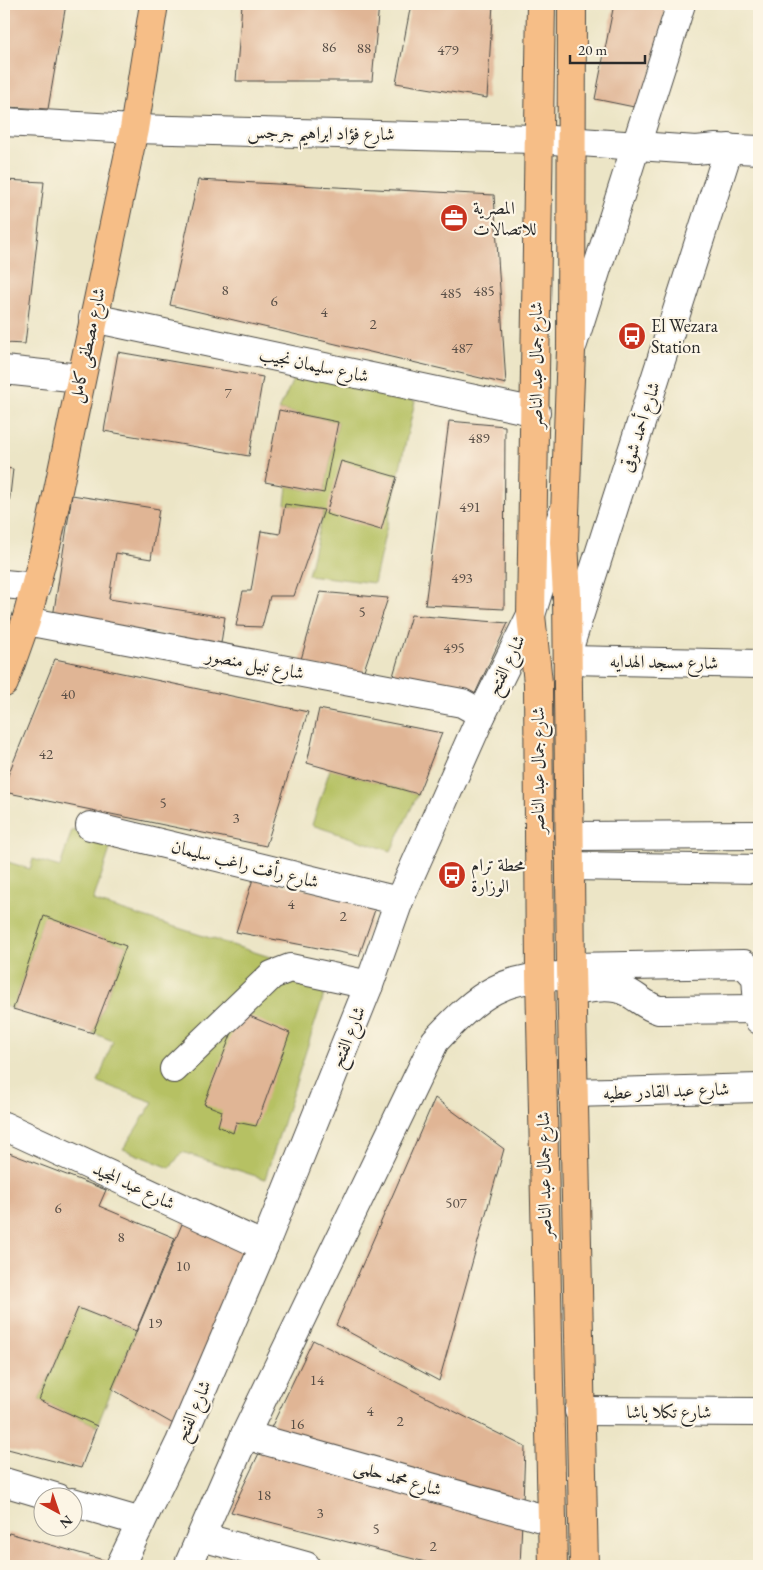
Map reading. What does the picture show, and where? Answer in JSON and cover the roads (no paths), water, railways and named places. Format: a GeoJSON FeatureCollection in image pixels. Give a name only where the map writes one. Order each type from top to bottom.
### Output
{"type":"FeatureCollection","features":[{"type":"Feature","properties":{"kind":"main road","name":"شارع مصطفى كامل"},"geometry":{"type":"LineString","coordinates":[[4,683],[36,587],[134,128],[154,4]]}},
{"type":"Feature","properties":{"kind":"main road","name":"شارع جمال عبد الناصر"},"geometry":{"type":"LineString","coordinates":[[541,4],[537,139],[536,412],[531,615],[538,683],[540,976],[553,1566]]}},
{"type":"Feature","properties":{"kind":"main road","name":"شارع جمال عبد الناصر"},"geometry":{"type":"LineString","coordinates":[[572,4],[571,350],[564,542],[569,654],[571,978],[579,1411],[584,1566]]}},
{"type":"Feature","properties":{"kind":"street"},"geometry":{"type":"LineString","coordinates":[[571,350],[681,4]]}},
{"type":"Feature","properties":{"kind":"street","name":"شارع فؤاد ابراهيم جرجس"},"geometry":{"type":"LineString","coordinates":[[4,122],[134,128],[537,139],[638,144],[696,150],[729,148],[759,150]]}},
{"type":"Feature","properties":{"kind":"street","name":"شارع أحمد شوقى"},"geometry":{"type":"LineString","coordinates":[[569,654],[729,148]]}},
{"type":"Feature","properties":{"kind":"street","name":"شارع سليمان نجيب"},"geometry":{"type":"LineString","coordinates":[[93,318],[536,412]]}},
{"type":"Feature","properties":{"kind":"street"},"geometry":{"type":"LineString","coordinates":[[4,370],[80,378]]}},
{"type":"Feature","properties":{"kind":"street","name":"شارع الفتح"},"geometry":{"type":"LineString","coordinates":[[120,1566],[180,1442],[264,1246],[368,985],[399,901],[482,714],[531,615],[566,505]]}},
{"type":"Feature","properties":{"kind":"street"},"geometry":{"type":"LineString","coordinates":[[4,584],[36,587]]}},
{"type":"Feature","properties":{"kind":"street","name":"شارع نبيل منصور"},"geometry":{"type":"LineString","coordinates":[[26,621],[462,703],[482,714]]}},
{"type":"Feature","properties":{"kind":"street","name":"شارع مسجد الهدايه"},"geometry":{"type":"LineString","coordinates":[[569,654],[759,664]]}},
{"type":"Feature","properties":{"kind":"street","name":"شارع رأفت راغب سليمان"},"geometry":{"type":"LineString","coordinates":[[90,826],[399,901]]}},
{"type":"Feature","properties":{"kind":"street"},"geometry":{"type":"LineString","coordinates":[[570,836],[759,835]]}},
{"type":"Feature","properties":{"kind":"street"},"geometry":{"type":"LineString","coordinates":[[570,866],[759,869]]}},
{"type":"Feature","properties":{"kind":"street"},"geometry":{"type":"LineString","coordinates":[[188,1566],[245,1435],[435,1042],[462,1012],[475,1002],[516,980],[540,976],[571,978],[744,964],[756,977],[758,1015],[658,1010],[647,1006],[628,992],[618,988],[571,978]]}},
{"type":"Feature","properties":{"kind":"street"},"geometry":{"type":"LineString","coordinates":[[174,1069],[272,975],[280,970],[290,968],[368,985]]}},
{"type":"Feature","properties":{"kind":"street","name":"شارع عبد القادر عطيه"},"geometry":{"type":"LineString","coordinates":[[573,1093],[759,1088]]}},
{"type":"Feature","properties":{"kind":"street","name":"شارع عبد المجيد"},"geometry":{"type":"LineString","coordinates":[[4,1126],[264,1246]]}},
{"type":"Feature","properties":{"kind":"street","name":"شارع تكلا باشا"},"geometry":{"type":"LineString","coordinates":[[579,1411],[759,1412]]}},
{"type":"Feature","properties":{"kind":"street","name":"شارع محمد حلمى"},"geometry":{"type":"LineString","coordinates":[[245,1435],[552,1521]]}},
{"type":"Feature","properties":{"kind":"street"},"geometry":{"type":"LineString","coordinates":[[4,1482],[32,1490]]}},
{"type":"Feature","properties":{"kind":"street"},"geometry":{"type":"LineString","coordinates":[[82,1505],[142,1522]]}},
{"type":"Feature","properties":{"kind":"street"},"geometry":{"type":"LineString","coordinates":[[202,1537],[306,1566]]}},
{"type":"Feature","properties":{"kind":"place","name":"المصرية للاتصالات"},"geometry":{"type":"Point","coordinates":[454,218]}},
{"type":"Feature","properties":{"kind":"place","name":"El Wezara Station"},"geometry":{"type":"Point","coordinates":[632,336]}},
{"type":"Feature","properties":{"kind":"place","name":"محطة ترام الوزارة"},"geometry":{"type":"Point","coordinates":[452,875]}}]}
